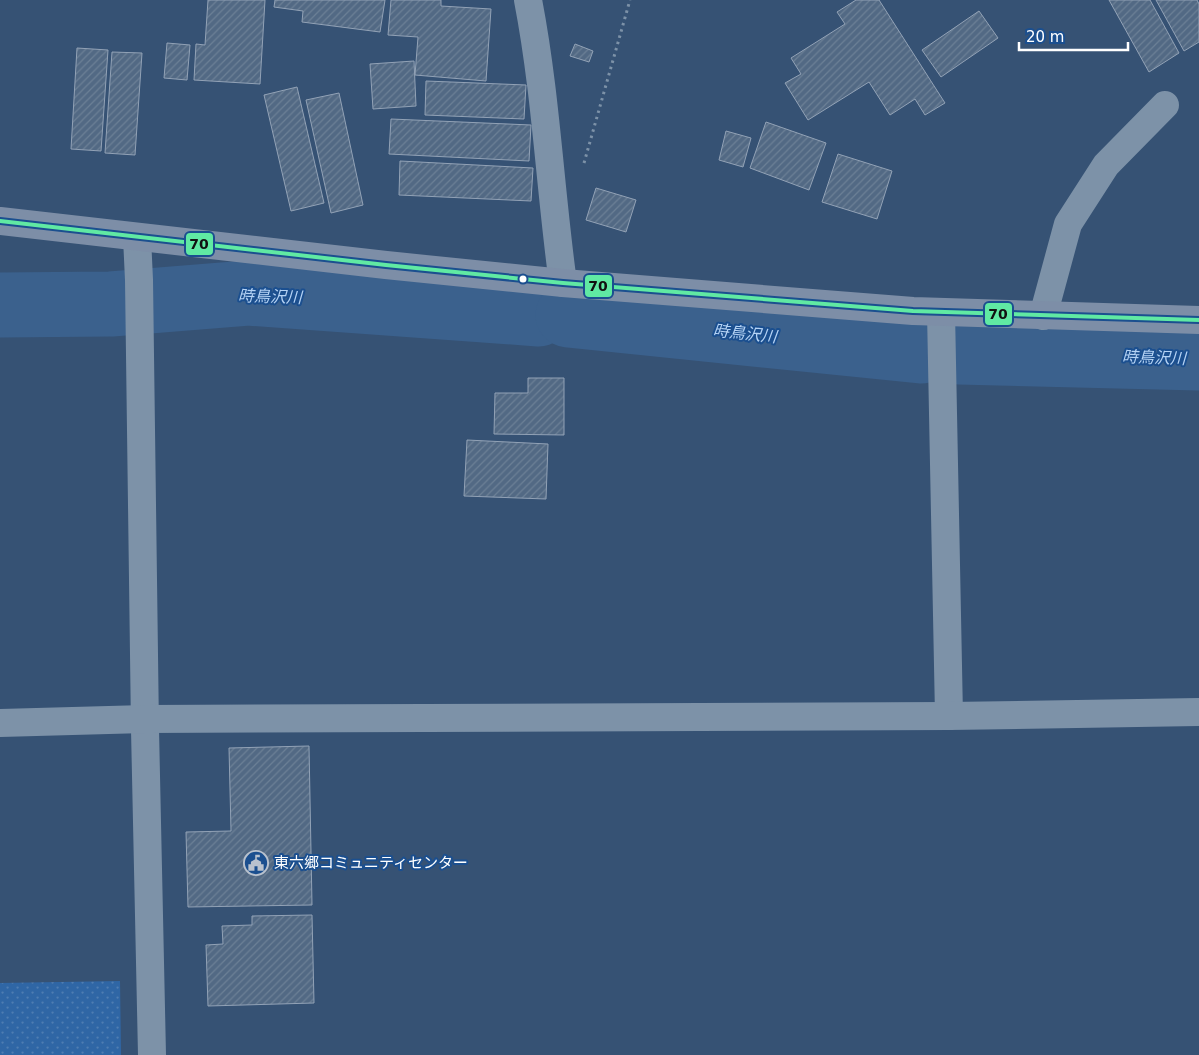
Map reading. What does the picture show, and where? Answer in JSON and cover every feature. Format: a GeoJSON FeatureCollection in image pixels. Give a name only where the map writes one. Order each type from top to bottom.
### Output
{"type":"FeatureCollection","features":[{"type":"Feature","properties":{"kind":"main road"},"geometry":{"type":"LineString","coordinates":[[0,221],[563,283],[913,311],[1199,320]]}},
{"type":"Feature","properties":{"kind":"street"},"geometry":{"type":"LineString","coordinates":[[528,0],[536,38],[563,283]]}},
{"type":"Feature","properties":{"kind":"street"},"geometry":{"type":"LineString","coordinates":[[1043,316],[1068,224],[1106,165],[1165,105]]}},
{"type":"Feature","properties":{"kind":"street"},"geometry":{"type":"LineString","coordinates":[[137,237],[152,1055]]}},
{"type":"Feature","properties":{"kind":"street"},"geometry":{"type":"LineString","coordinates":[[941,312],[949,716]]}},
{"type":"Feature","properties":{"kind":"street"},"geometry":{"type":"LineString","coordinates":[[0,722],[145,719],[949,716],[1199,712]]}},
{"type":"Feature","properties":{"kind":"path"},"geometry":{"type":"LineString","coordinates":[[584,163],[630,0]]}},
{"type":"Feature","properties":{"kind":"shaded area"},"geometry":{"type":"Polygon","coordinates":[[[120,981],[121,1055],[0,1055],[0,983],[120,981]]]}},
{"type":"Feature","properties":{"kind":"building"},"geometry":{"type":"Polygon","coordinates":[[[208,0],[265,0],[260,84],[194,80],[196,44],[205,45],[208,0]]]}},
{"type":"Feature","properties":{"kind":"building"},"geometry":{"type":"Polygon","coordinates":[[[275,0],[385,0],[380,32],[302,22],[303,11],[274,7],[275,0]]]}},
{"type":"Feature","properties":{"kind":"building"},"geometry":{"type":"Polygon","coordinates":[[[391,0],[441,0],[441,6],[491,9],[486,81],[415,75],[418,37],[388,35],[391,0]]]}},
{"type":"Feature","properties":{"kind":"building"},"geometry":{"type":"Polygon","coordinates":[[[856,0],[879,0],[945,103],[925,115],[915,99],[890,115],[869,82],[808,120],[785,83],[801,74],[791,58],[845,24],[837,12],[856,0]]]}},
{"type":"Feature","properties":{"kind":"building"},"geometry":{"type":"Polygon","coordinates":[[[1109,0],[1150,0],[1179,53],[1149,72],[1109,0]]]}},
{"type":"Feature","properties":{"kind":"building"},"geometry":{"type":"Polygon","coordinates":[[[1156,0],[1197,0],[1199,4],[1199,42],[1184,51],[1156,0]]]}},
{"type":"Feature","properties":{"kind":"building"},"geometry":{"type":"Polygon","coordinates":[[[979,11],[998,38],[941,77],[922,50],[979,11]]]}},
{"type":"Feature","properties":{"kind":"building"},"geometry":{"type":"Polygon","coordinates":[[[167,43],[190,45],[187,80],[164,78],[167,43]]]}},
{"type":"Feature","properties":{"kind":"building"},"geometry":{"type":"Polygon","coordinates":[[[575,44],[593,51],[589,62],[570,56],[575,44]]]}},
{"type":"Feature","properties":{"kind":"building"},"geometry":{"type":"Polygon","coordinates":[[[77,48],[108,50],[101,151],[71,149],[77,48]]]}},
{"type":"Feature","properties":{"kind":"building"},"geometry":{"type":"Polygon","coordinates":[[[112,52],[142,53],[135,155],[105,153],[112,52]]]}},
{"type":"Feature","properties":{"kind":"building"},"geometry":{"type":"Polygon","coordinates":[[[414,61],[416,106],[373,109],[370,64],[414,61]]]}},
{"type":"Feature","properties":{"kind":"building"},"geometry":{"type":"Polygon","coordinates":[[[426,81],[526,85],[524,119],[425,115],[426,81]]]}},
{"type":"Feature","properties":{"kind":"building"},"geometry":{"type":"Polygon","coordinates":[[[297,87],[324,203],[291,211],[264,95],[297,87]]]}},
{"type":"Feature","properties":{"kind":"building"},"geometry":{"type":"Polygon","coordinates":[[[339,93],[363,205],[331,213],[306,100],[339,93]]]}},
{"type":"Feature","properties":{"kind":"building"},"geometry":{"type":"Polygon","coordinates":[[[391,119],[531,125],[529,161],[389,154],[391,119]]]}},
{"type":"Feature","properties":{"kind":"building"},"geometry":{"type":"Polygon","coordinates":[[[766,122],[826,143],[809,190],[750,168],[766,122]]]}},
{"type":"Feature","properties":{"kind":"building"},"geometry":{"type":"Polygon","coordinates":[[[726,131],[751,138],[743,167],[719,160],[726,131]]]}},
{"type":"Feature","properties":{"kind":"building"},"geometry":{"type":"Polygon","coordinates":[[[838,154],[892,171],[877,219],[822,202],[838,154]]]}},
{"type":"Feature","properties":{"kind":"building"},"geometry":{"type":"Polygon","coordinates":[[[400,161],[533,168],[531,201],[399,195],[400,161]]]}},
{"type":"Feature","properties":{"kind":"building"},"geometry":{"type":"Polygon","coordinates":[[[596,188],[636,200],[626,232],[586,220],[596,188]]]}},
{"type":"Feature","properties":{"kind":"building"},"geometry":{"type":"Polygon","coordinates":[[[528,378],[564,378],[564,435],[494,434],[495,393],[528,393],[528,378]]]}},
{"type":"Feature","properties":{"kind":"building"},"geometry":{"type":"Polygon","coordinates":[[[467,440],[548,444],[546,499],[464,496],[467,440]]]}},
{"type":"Feature","properties":{"kind":"building"},"geometry":{"type":"Polygon","coordinates":[[[309,746],[312,905],[188,907],[186,832],[231,831],[229,748],[309,746]]]}},
{"type":"Feature","properties":{"kind":"building"},"geometry":{"type":"Polygon","coordinates":[[[312,915],[314,1003],[208,1006],[206,945],[223,944],[222,926],[252,925],[252,916],[312,915]]]}},
{"type":"Feature","properties":{"kind":"waterway","name":"時鳥沢川"},"geometry":{"type":"LineString","coordinates":[[0,305],[111,304],[248,293],[539,314]]}},
{"type":"Feature","properties":{"kind":"waterway","name":"時鳥沢川"},"geometry":{"type":"LineString","coordinates":[[568,315],[921,351]]}},
{"type":"Feature","properties":{"kind":"waterway","name":"時鳥沢川"},"geometry":{"type":"LineString","coordinates":[[959,352],[1199,358]]}},
{"type":"Feature","properties":{"kind":"transit line","name":"70"},"geometry":{"type":"LineString","coordinates":[[0,221],[563,283],[913,311],[1199,320]]}},
{"type":"Feature","properties":{"kind":"place","name":"東六郷コミュニティセンター"},"geometry":{"type":"Point","coordinates":[256,863]}}]}
